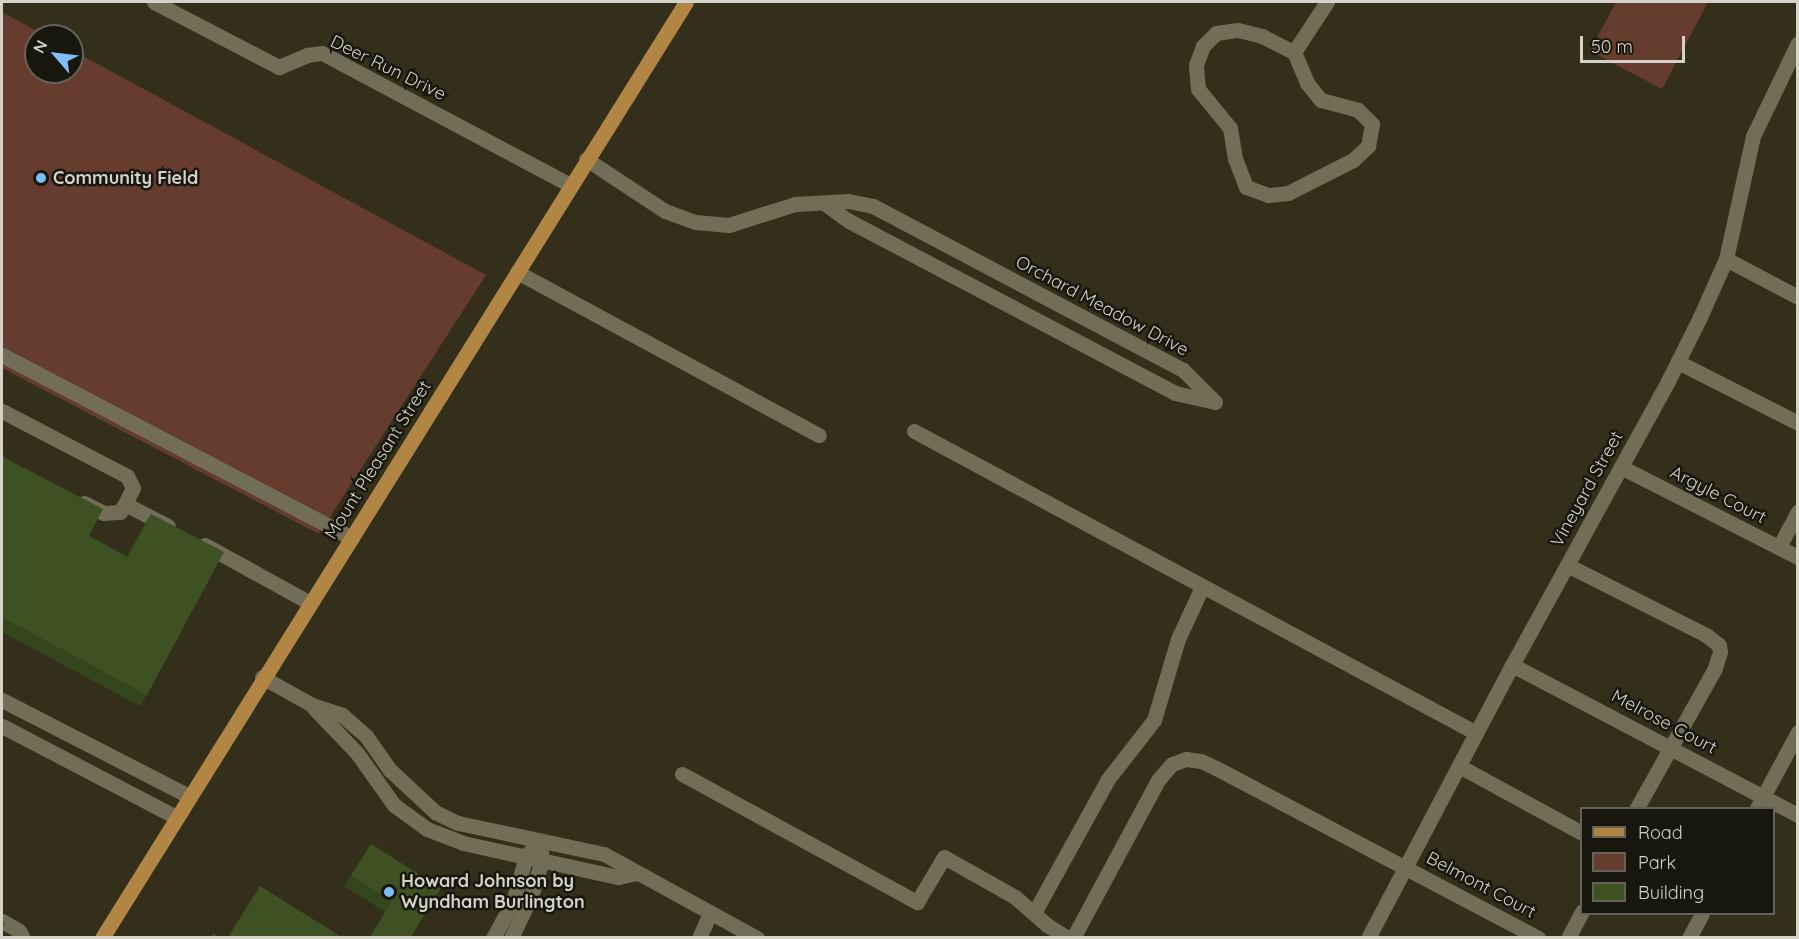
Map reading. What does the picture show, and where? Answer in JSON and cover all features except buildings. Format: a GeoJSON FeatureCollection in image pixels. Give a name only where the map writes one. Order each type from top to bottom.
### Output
{"type":"FeatureCollection","features":[{"type":"Feature","properties":{"kind":"main road","name":"Mount Pleasant Street"},"geometry":{"type":"LineString","coordinates":[[102,938],[262,677],[352,538],[684,2]]}},
{"type":"Feature","properties":{"kind":"street","name":"Deer Run Drive"},"geometry":{"type":"LineString","coordinates":[[154,2],[279,67],[307,55],[322,54],[570,185]]}},
{"type":"Feature","properties":{"kind":"street"},"geometry":{"type":"LineString","coordinates":[[1294,52],[1327,2]]}},
{"type":"Feature","properties":{"kind":"street"},"geometry":{"type":"LineString","coordinates":[[1238,30],[1262,36],[1294,52],[1307,84],[1321,100],[1358,110],[1372,124],[1368,146],[1353,160],[1288,193],[1268,195],[1246,187],[1235,159],[1230,128],[1198,89],[1196,65],[1203,46],[1216,33],[1238,30]]}},
{"type":"Feature","properties":{"kind":"street","name":"Vineyard Street"},"geometry":{"type":"LineString","coordinates":[[1368,938],[1512,664],[1678,362],[1726,259],[1753,136],[1797,45]]}},
{"type":"Feature","properties":{"kind":"street","name":"Orchard Meadow Drive"},"geometry":{"type":"LineString","coordinates":[[586,159],[665,211],[695,222],[729,225],[795,204],[848,201],[873,206],[1183,370],[1215,402],[1175,393],[849,221],[824,203]]}},
{"type":"Feature","properties":{"kind":"street"},"geometry":{"type":"LineString","coordinates":[[1726,259],[1797,297]]}},
{"type":"Feature","properties":{"kind":"street"},"geometry":{"type":"LineString","coordinates":[[517,272],[819,435]]}},
{"type":"Feature","properties":{"kind":"street"},"geometry":{"type":"LineString","coordinates":[[2,355],[352,538]]}},
{"type":"Feature","properties":{"kind":"street"},"geometry":{"type":"LineString","coordinates":[[1678,362],[1797,423]]}},
{"type":"Feature","properties":{"kind":"street"},"geometry":{"type":"LineString","coordinates":[[2,411],[127,476],[133,488],[120,512],[104,513],[73,497]]}},
{"type":"Feature","properties":{"kind":"street"},"geometry":{"type":"LineString","coordinates":[[914,431],[1476,733]]}},
{"type":"Feature","properties":{"kind":"street","name":"Argyle Court"},"geometry":{"type":"LineString","coordinates":[[1621,467],[1797,557]]}},
{"type":"Feature","properties":{"kind":"street"},"geometry":{"type":"LineString","coordinates":[[125,504],[310,603]]}},
{"type":"Feature","properties":{"kind":"street"},"geometry":{"type":"LineString","coordinates":[[1779,547],[1797,512]]}},
{"type":"Feature","properties":{"kind":"street"},"geometry":{"type":"LineString","coordinates":[[1567,565],[1706,635],[1719,645],[1720,652],[1714,670],[1638,807]]}},
{"type":"Feature","properties":{"kind":"street"},"geometry":{"type":"LineString","coordinates":[[1034,913],[1108,778],[1154,720],[1178,639],[1202,587]]}},
{"type":"Feature","properties":{"kind":"street","name":"Melrose Court"},"geometry":{"type":"LineString","coordinates":[[1512,664],[1671,747],[1760,802],[1774,807]]}},
{"type":"Feature","properties":{"kind":"street"},"geometry":{"type":"LineString","coordinates":[[262,677],[312,705],[342,715],[366,736],[390,770],[435,812],[458,823],[604,854],[757,938]]}},
{"type":"Feature","properties":{"kind":"street"},"geometry":{"type":"LineString","coordinates":[[2,700],[189,796]]}},
{"type":"Feature","properties":{"kind":"street"},"geometry":{"type":"LineString","coordinates":[[312,705],[357,753],[394,805],[427,829],[464,843],[618,877],[637,873]]}},
{"type":"Feature","properties":{"kind":"street"},"geometry":{"type":"LineString","coordinates":[[2,726],[176,817]]}},
{"type":"Feature","properties":{"kind":"street"},"geometry":{"type":"LineString","coordinates":[[1760,802],[1797,732]]}},
{"type":"Feature","properties":{"kind":"street","name":"Belmont Court"},"geometry":{"type":"LineString","coordinates":[[1073,938],[1158,780],[1172,764],[1185,759],[1201,761],[1216,768],[1538,938]]}},
{"type":"Feature","properties":{"kind":"street"},"geometry":{"type":"LineString","coordinates":[[1459,766],[1580,832]]}},
{"type":"Feature","properties":{"kind":"street"},"geometry":{"type":"LineString","coordinates":[[682,774],[917,902],[944,857],[1015,897],[1047,925],[1068,938]]}},
{"type":"Feature","properties":{"kind":"street","name":"Melrose Court"},"geometry":{"type":"LineString","coordinates":[[1775,807],[1797,815]]}},
{"type":"Feature","properties":{"kind":"street"},"geometry":{"type":"LineString","coordinates":[[493,938],[513,902],[526,856],[540,840]]}},
{"type":"Feature","properties":{"kind":"street"},"geometry":{"type":"LineString","coordinates":[[511,938],[531,896],[542,860],[540,840]]}},
{"type":"Feature","properties":{"kind":"street"},"geometry":{"type":"LineString","coordinates":[[699,938],[710,913]]}},
{"type":"Feature","properties":{"kind":"street"},"geometry":{"type":"LineString","coordinates":[[1568,938],[1580,914]]}},
{"type":"Feature","properties":{"kind":"street"},"geometry":{"type":"LineString","coordinates":[[1689,938],[1701,915]]}},
{"type":"Feature","properties":{"kind":"street"},"geometry":{"type":"LineString","coordinates":[[2,921],[19,931],[23,938]]}},
{"type":"Feature","properties":{"kind":"green space"},"geometry":{"type":"Polygon","coordinates":[[[1616,2],[1708,2],[1662,89],[1590,51],[1616,2]]]}},
{"type":"Feature","properties":{"kind":"green space","name":"Community Field"},"geometry":{"type":"Polygon","coordinates":[[[2,12],[24,24],[24,84],[84,84],[84,57],[486,275],[319,534],[2,368],[2,12]]]}},
{"type":"Feature","properties":{"kind":"place","name":"Community Field"},"geometry":{"type":"Point","coordinates":[41,178]}},
{"type":"Feature","properties":{"kind":"place","name":"Howard Johnson by Wyndham Burlington"},"geometry":{"type":"Point","coordinates":[389,892]}}]}
